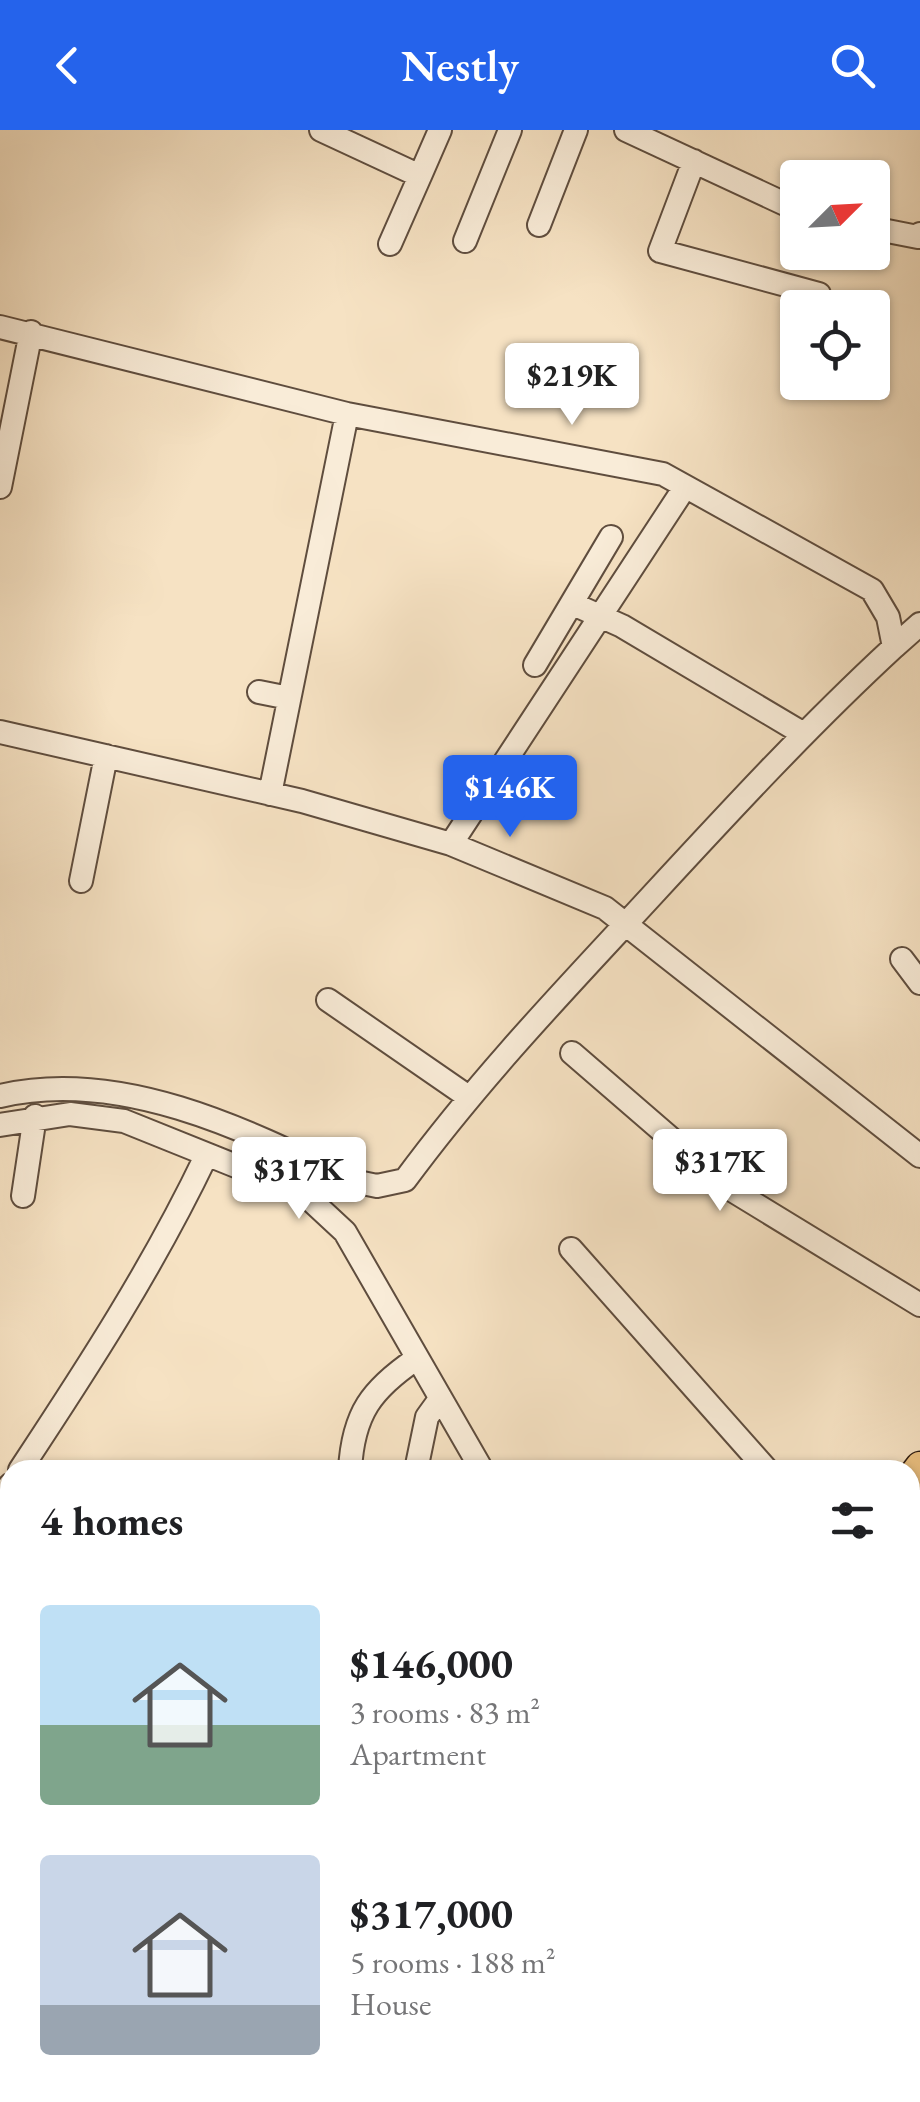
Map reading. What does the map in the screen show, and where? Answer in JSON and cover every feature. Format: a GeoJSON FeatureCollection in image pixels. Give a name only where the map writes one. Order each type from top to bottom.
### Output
{"type":"FeatureCollection","features":[{"type":"Feature","properties":{"kind":"street"},"geometry":{"type":"LineString","coordinates":[[321,130],[360,138],[420,176]]}},
{"type":"Feature","properties":{"kind":"street"},"geometry":{"type":"LineString","coordinates":[[390,244],[440,130]]}},
{"type":"Feature","properties":{"kind":"street"},"geometry":{"type":"LineString","coordinates":[[465,241],[510,130]]}},
{"type":"Feature","properties":{"kind":"street"},"geometry":{"type":"LineString","coordinates":[[539,225],[576,130]]}},
{"type":"Feature","properties":{"kind":"street"},"geometry":{"type":"LineString","coordinates":[[626,130],[653,136],[780,201]]}},
{"type":"Feature","properties":{"kind":"street"},"geometry":{"type":"LineString","coordinates":[[694,160],[660,251],[803,290]]}},
{"type":"Feature","properties":{"kind":"street"},"geometry":{"type":"LineString","coordinates":[[890,232],[918,238],[920,234]]}},
{"type":"Feature","properties":{"kind":"street"},"geometry":{"type":"LineString","coordinates":[[0,328],[31,332],[346,414],[664,474],[872,590],[888,618],[894,647]]}},
{"type":"Feature","properties":{"kind":"street"},"geometry":{"type":"LineString","coordinates":[[0,487],[31,332]]}},
{"type":"Feature","properties":{"kind":"street"},"geometry":{"type":"LineString","coordinates":[[270,794],[346,414]]}},
{"type":"Feature","properties":{"kind":"street"},"geometry":{"type":"LineString","coordinates":[[451,844],[685,487]]}},
{"type":"Feature","properties":{"kind":"street"},"geometry":{"type":"LineString","coordinates":[[535,666],[612,536]]}},
{"type":"Feature","properties":{"kind":"street"},"geometry":{"type":"LineString","coordinates":[[573,604],[604,616],[802,733]]}},
{"type":"Feature","properties":{"kind":"street"},"geometry":{"type":"LineString","coordinates":[[0,1096],[40,1086],[142,1097],[348,1180],[376,1186],[405,1180],[467,1096],[625,924],[802,733],[920,624]]}},
{"type":"Feature","properties":{"kind":"street"},"geometry":{"type":"LineString","coordinates":[[260,692],[290,698]]}},
{"type":"Feature","properties":{"kind":"street"},"geometry":{"type":"LineString","coordinates":[[0,732],[270,794],[451,844],[605,908],[920,1156]]}},
{"type":"Feature","properties":{"kind":"street"},"geometry":{"type":"LineString","coordinates":[[81,881],[106,756]]}},
{"type":"Feature","properties":{"kind":"street"},"geometry":{"type":"LineString","coordinates":[[902,959],[920,982]]}},
{"type":"Feature","properties":{"kind":"street"},"geometry":{"type":"LineString","coordinates":[[328,1000],[467,1096]]}},
{"type":"Feature","properties":{"kind":"street"},"geometry":{"type":"LineString","coordinates":[[572,1053],[726,1187],[920,1305]]}},
{"type":"Feature","properties":{"kind":"street"},"geometry":{"type":"LineString","coordinates":[[1,1120],[70,1114],[124,1121],[303,1192],[345,1232],[476,1460]]}},
{"type":"Feature","properties":{"kind":"street"},"geometry":{"type":"LineString","coordinates":[[24,1196],[35,1116]]}},
{"type":"Feature","properties":{"kind":"street"},"geometry":{"type":"LineString","coordinates":[[27,1460],[136,1292],[206,1156]]}},
{"type":"Feature","properties":{"kind":"street"},"geometry":{"type":"LineString","coordinates":[[571,1249],[758,1460]]}},
{"type":"Feature","properties":{"kind":"street"},"geometry":{"type":"LineString","coordinates":[[352,1460],[363,1412],[378,1385],[416,1359]]}},
{"type":"Feature","properties":{"kind":"street"},"geometry":{"type":"LineString","coordinates":[[418,1460],[427,1418],[440,1399]]}}]}
